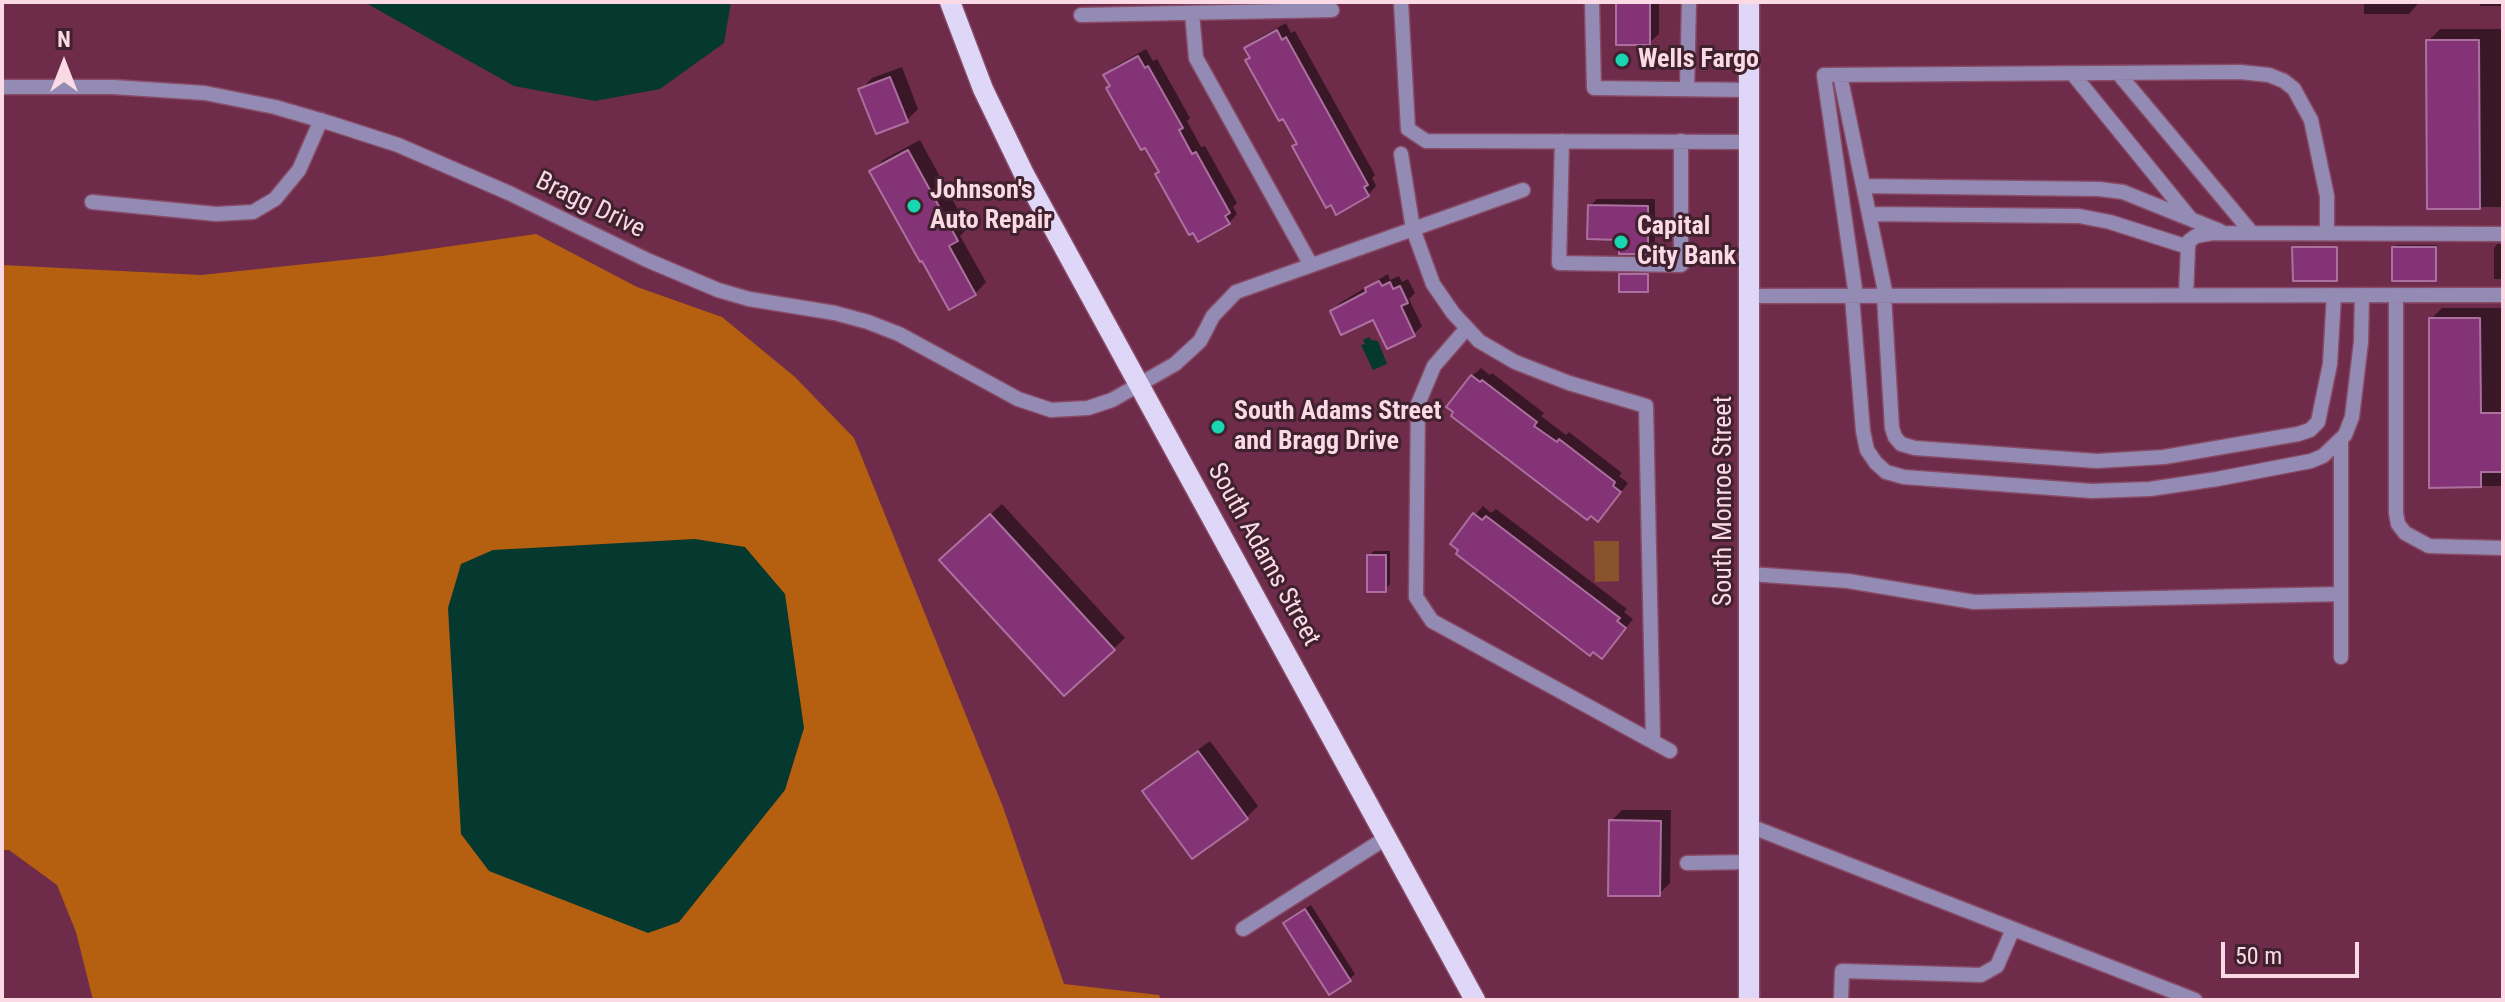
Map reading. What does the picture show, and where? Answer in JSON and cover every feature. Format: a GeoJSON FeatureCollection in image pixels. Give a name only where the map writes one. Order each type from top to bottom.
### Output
{"type":"FeatureCollection","features":[{"type":"Feature","properties":{"kind":"main road","name":"South Adams Street"},"geometry":{"type":"LineString","coordinates":[[950,2],[983,89],[1024,174],[1475,1000]]}},
{"type":"Feature","properties":{"kind":"main road","name":"South Monroe Street"},"geometry":{"type":"LineString","coordinates":[[1749,2],[1749,1000]]}},
{"type":"Feature","properties":{"kind":"street"},"geometry":{"type":"LineString","coordinates":[[1401,2],[1408,129],[1426,141],[1749,142]]}},
{"type":"Feature","properties":{"kind":"street"},"geometry":{"type":"LineString","coordinates":[[1592,2],[1594,88],[1749,90]]}},
{"type":"Feature","properties":{"kind":"street"},"geometry":{"type":"LineString","coordinates":[[1687,89],[1689,2]]}},
{"type":"Feature","properties":{"kind":"street"},"geometry":{"type":"LineString","coordinates":[[1081,15],[1332,10]]}},
{"type":"Feature","properties":{"kind":"street"},"geometry":{"type":"LineString","coordinates":[[1192,13],[1196,58],[1311,265]]}},
{"type":"Feature","properties":{"kind":"street"},"geometry":{"type":"LineString","coordinates":[[2327,233],[2327,196],[2311,120],[2294,89],[2269,75],[2240,72],[1824,75],[1854,296],[1863,431],[1867,450],[1886,472],[1904,477],[2092,491],[2150,489],[2311,461],[2323,456],[2341,440],[2352,417],[2361,342],[2362,295]]}},
{"type":"Feature","properties":{"kind":"street"},"geometry":{"type":"LineString","coordinates":[[2072,73],[2192,220]]}},
{"type":"Feature","properties":{"kind":"street"},"geometry":{"type":"LineString","coordinates":[[2118,73],[2252,233]]}},
{"type":"Feature","properties":{"kind":"street"},"geometry":{"type":"LineString","coordinates":[[1840,75],[1885,296],[1892,428],[1901,444],[1915,448],[2097,461],[2164,457],[2310,430],[2318,422],[2330,364],[2334,295]]}},
{"type":"Feature","properties":{"kind":"street","name":"Bragg Drive"},"geometry":{"type":"LineString","coordinates":[[2,87],[113,87],[205,93],[321,120],[398,145],[718,290],[868,322],[899,334],[1018,399],[1040,407],[1070,411],[1112,400],[1175,364],[1200,341],[1213,316],[1236,292],[1523,190]]}},
{"type":"Feature","properties":{"kind":"street"},"geometry":{"type":"LineString","coordinates":[[92,202],[216,214],[253,212],[275,199],[299,170],[321,120]]}},
{"type":"Feature","properties":{"kind":"street"},"geometry":{"type":"LineString","coordinates":[[1562,141],[1559,263],[1681,265],[1681,141]]}},
{"type":"Feature","properties":{"kind":"street"},"geometry":{"type":"LineString","coordinates":[[1401,154],[1413,229],[1433,284],[1479,341],[1515,362],[1569,383],[1646,406],[1653,740]]}},
{"type":"Feature","properties":{"kind":"street"},"geometry":{"type":"LineString","coordinates":[[1863,186],[2099,189],[2123,192],[2224,233]]}},
{"type":"Feature","properties":{"kind":"street"},"geometry":{"type":"LineString","coordinates":[[1869,214],[2079,216],[2110,222],[2188,247]]}},
{"type":"Feature","properties":{"kind":"street"},"geometry":{"type":"LineString","coordinates":[[2186,295],[2189,241],[2196,236],[2224,233],[2503,234]]}},
{"type":"Feature","properties":{"kind":"street"},"geometry":{"type":"LineString","coordinates":[[2396,295],[2398,524],[2405,533],[2429,546],[2503,548]]}},
{"type":"Feature","properties":{"kind":"street"},"geometry":{"type":"LineString","coordinates":[[1749,296],[2503,295]]}},
{"type":"Feature","properties":{"kind":"street"},"geometry":{"type":"LineString","coordinates":[[1467,328],[1434,366],[1418,404],[1416,597],[1432,621],[1670,751]]}},
{"type":"Feature","properties":{"kind":"street"},"geometry":{"type":"LineString","coordinates":[[2341,440],[2341,657]]}},
{"type":"Feature","properties":{"kind":"street"},"geometry":{"type":"LineString","coordinates":[[1750,574],[1848,581],[1974,602],[2341,594]]}},
{"type":"Feature","properties":{"kind":"street"},"geometry":{"type":"LineString","coordinates":[[1750,826],[2195,1000]]}},
{"type":"Feature","properties":{"kind":"street"},"geometry":{"type":"LineString","coordinates":[[1243,929],[1386,838]]}},
{"type":"Feature","properties":{"kind":"street"},"geometry":{"type":"LineString","coordinates":[[1687,863],[1750,862]]}},
{"type":"Feature","properties":{"kind":"street"},"geometry":{"type":"LineString","coordinates":[[1841,1000],[1842,971],[1981,975],[1997,966],[2013,929]]}},
{"type":"Feature","properties":{"kind":"shaded area"},"geometry":{"type":"Polygon","coordinates":[[[364,2],[731,2],[724,43],[660,89],[595,101],[514,86],[364,2]]]}},
{"type":"Feature","properties":{"kind":"shaded area"},"geometry":{"type":"Polygon","coordinates":[[[536,234],[637,287],[722,317],[795,377],[854,438],[1003,807],[1064,984],[1159,995],[1161,1000],[93,1000],[76,932],[57,885],[9,850],[2,850],[2,265],[201,275],[382,256],[536,234]]]}},
{"type":"Feature","properties":{"kind":"shaded area"},"geometry":{"type":"Polygon","coordinates":[[[1369,337],[1378,341],[1387,364],[1373,370],[1361,345],[1369,337]]]}},
{"type":"Feature","properties":{"kind":"shaded area"},"geometry":{"type":"Polygon","coordinates":[[[695,539],[745,547],[785,594],[804,728],[785,790],[679,922],[648,933],[489,871],[461,834],[448,608],[461,564],[493,550],[695,539]]]}},
{"type":"Feature","properties":{"kind":"shaded area"},"geometry":{"type":"Polygon","coordinates":[[[1594,541],[1619,541],[1619,581],[1595,582],[1594,541]]]}},
{"type":"Feature","properties":{"kind":"building"},"geometry":{"type":"Polygon","coordinates":[[[1616,2],[1650,3],[1650,45],[1616,45],[1616,2]]]}},
{"type":"Feature","properties":{"kind":"building"},"geometry":{"type":"Polygon","coordinates":[[[1277,30],[1282,40],[1286,37],[1368,185],[1364,187],[1369,196],[1336,215],[1331,205],[1326,208],[1292,146],[1297,144],[1283,119],[1279,121],[1245,60],[1250,58],[1244,48],[1277,30]]]}},
{"type":"Feature","properties":{"kind":"building"},"geometry":{"type":"Polygon","coordinates":[[[2426,40],[2479,40],[2480,209],[2427,209],[2426,40]]]}},
{"type":"Feature","properties":{"kind":"building"},"geometry":{"type":"Polygon","coordinates":[[[1138,56],[1145,68],[1148,66],[1183,128],[1179,130],[1192,154],[1196,152],[1230,213],[1225,216],[1230,224],[1198,242],[1193,233],[1189,235],[1155,174],[1159,172],[1145,148],[1141,150],[1106,88],[1110,86],[1103,75],[1138,56]]]}},
{"type":"Feature","properties":{"kind":"building"},"geometry":{"type":"Polygon","coordinates":[[[890,77],[908,122],[876,134],[858,89],[890,77]]]}},
{"type":"Feature","properties":{"kind":"building","name":"Johnson's Auto Repair"},"geometry":{"type":"Polygon","coordinates":[[[908,150],[958,241],[949,246],[976,295],[949,310],[869,171],[908,150]]]}},
{"type":"Feature","properties":{"kind":"building","name":"Capital City Bank"},"geometry":{"type":"Polygon","coordinates":[[[1588,205],[1648,206],[1648,254],[1619,254],[1619,240],[1587,239],[1588,205]]]}},
{"type":"Feature","properties":{"kind":"building"},"geometry":{"type":"Polygon","coordinates":[[[2292,247],[2337,247],[2337,281],[2293,281],[2292,247]]]}},
{"type":"Feature","properties":{"kind":"building"},"geometry":{"type":"Polygon","coordinates":[[[2392,247],[2436,247],[2436,281],[2392,281],[2392,247]]]}},
{"type":"Feature","properties":{"kind":"building"},"geometry":{"type":"Polygon","coordinates":[[[1619,274],[1648,274],[1648,292],[1619,292],[1619,274]]]}},
{"type":"Feature","properties":{"kind":"building"},"geometry":{"type":"Polygon","coordinates":[[[1379,281],[1382,286],[1390,282],[1393,289],[1400,286],[1408,303],[1401,306],[1415,336],[1387,349],[1373,320],[1341,335],[1330,311],[1366,292],[1365,288],[1379,281]]]}},
{"type":"Feature","properties":{"kind":"building"},"geometry":{"type":"Polygon","coordinates":[[[2429,318],[2480,318],[2481,413],[2503,413],[2503,472],[2481,472],[2481,487],[2429,488],[2429,318]]]}},
{"type":"Feature","properties":{"kind":"building"},"geometry":{"type":"Polygon","coordinates":[[[1471,375],[1537,422],[1534,426],[1557,442],[1559,439],[1615,482],[1613,486],[1621,492],[1598,522],[1591,516],[1587,520],[1451,416],[1453,412],[1446,407],[1471,375]]]}},
{"type":"Feature","properties":{"kind":"building"},"geometry":{"type":"Polygon","coordinates":[[[1473,513],[1482,520],[1486,516],[1620,618],[1617,621],[1626,628],[1602,659],[1593,652],[1590,656],[1456,554],[1458,550],[1450,544],[1473,513]]]}},
{"type":"Feature","properties":{"kind":"building"},"geometry":{"type":"Polygon","coordinates":[[[990,514],[1115,650],[1064,696],[939,560],[990,514]]]}},
{"type":"Feature","properties":{"kind":"building"},"geometry":{"type":"Polygon","coordinates":[[[1367,555],[1386,555],[1386,592],[1367,592],[1367,555]]]}},
{"type":"Feature","properties":{"kind":"building"},"geometry":{"type":"Polygon","coordinates":[[[1198,751],[1248,819],[1192,859],[1142,791],[1198,751]]]}},
{"type":"Feature","properties":{"kind":"building"},"geometry":{"type":"Polygon","coordinates":[[[1609,820],[1661,821],[1660,896],[1608,896],[1609,820]]]}},
{"type":"Feature","properties":{"kind":"building"},"geometry":{"type":"Polygon","coordinates":[[[1305,909],[1351,981],[1329,995],[1283,923],[1305,909]]]}},
{"type":"Feature","properties":{"kind":"place","name":"Wells Fargo"},"geometry":{"type":"Point","coordinates":[1622,60]}},
{"type":"Feature","properties":{"kind":"place","name":"Johnson's Auto Repair"},"geometry":{"type":"Point","coordinates":[914,206]}},
{"type":"Feature","properties":{"kind":"place","name":"Capital City Bank"},"geometry":{"type":"Point","coordinates":[1621,242]}},
{"type":"Feature","properties":{"kind":"place","name":"South Adams Street and Bragg Drive"},"geometry":{"type":"Point","coordinates":[1218,427]}}]}
